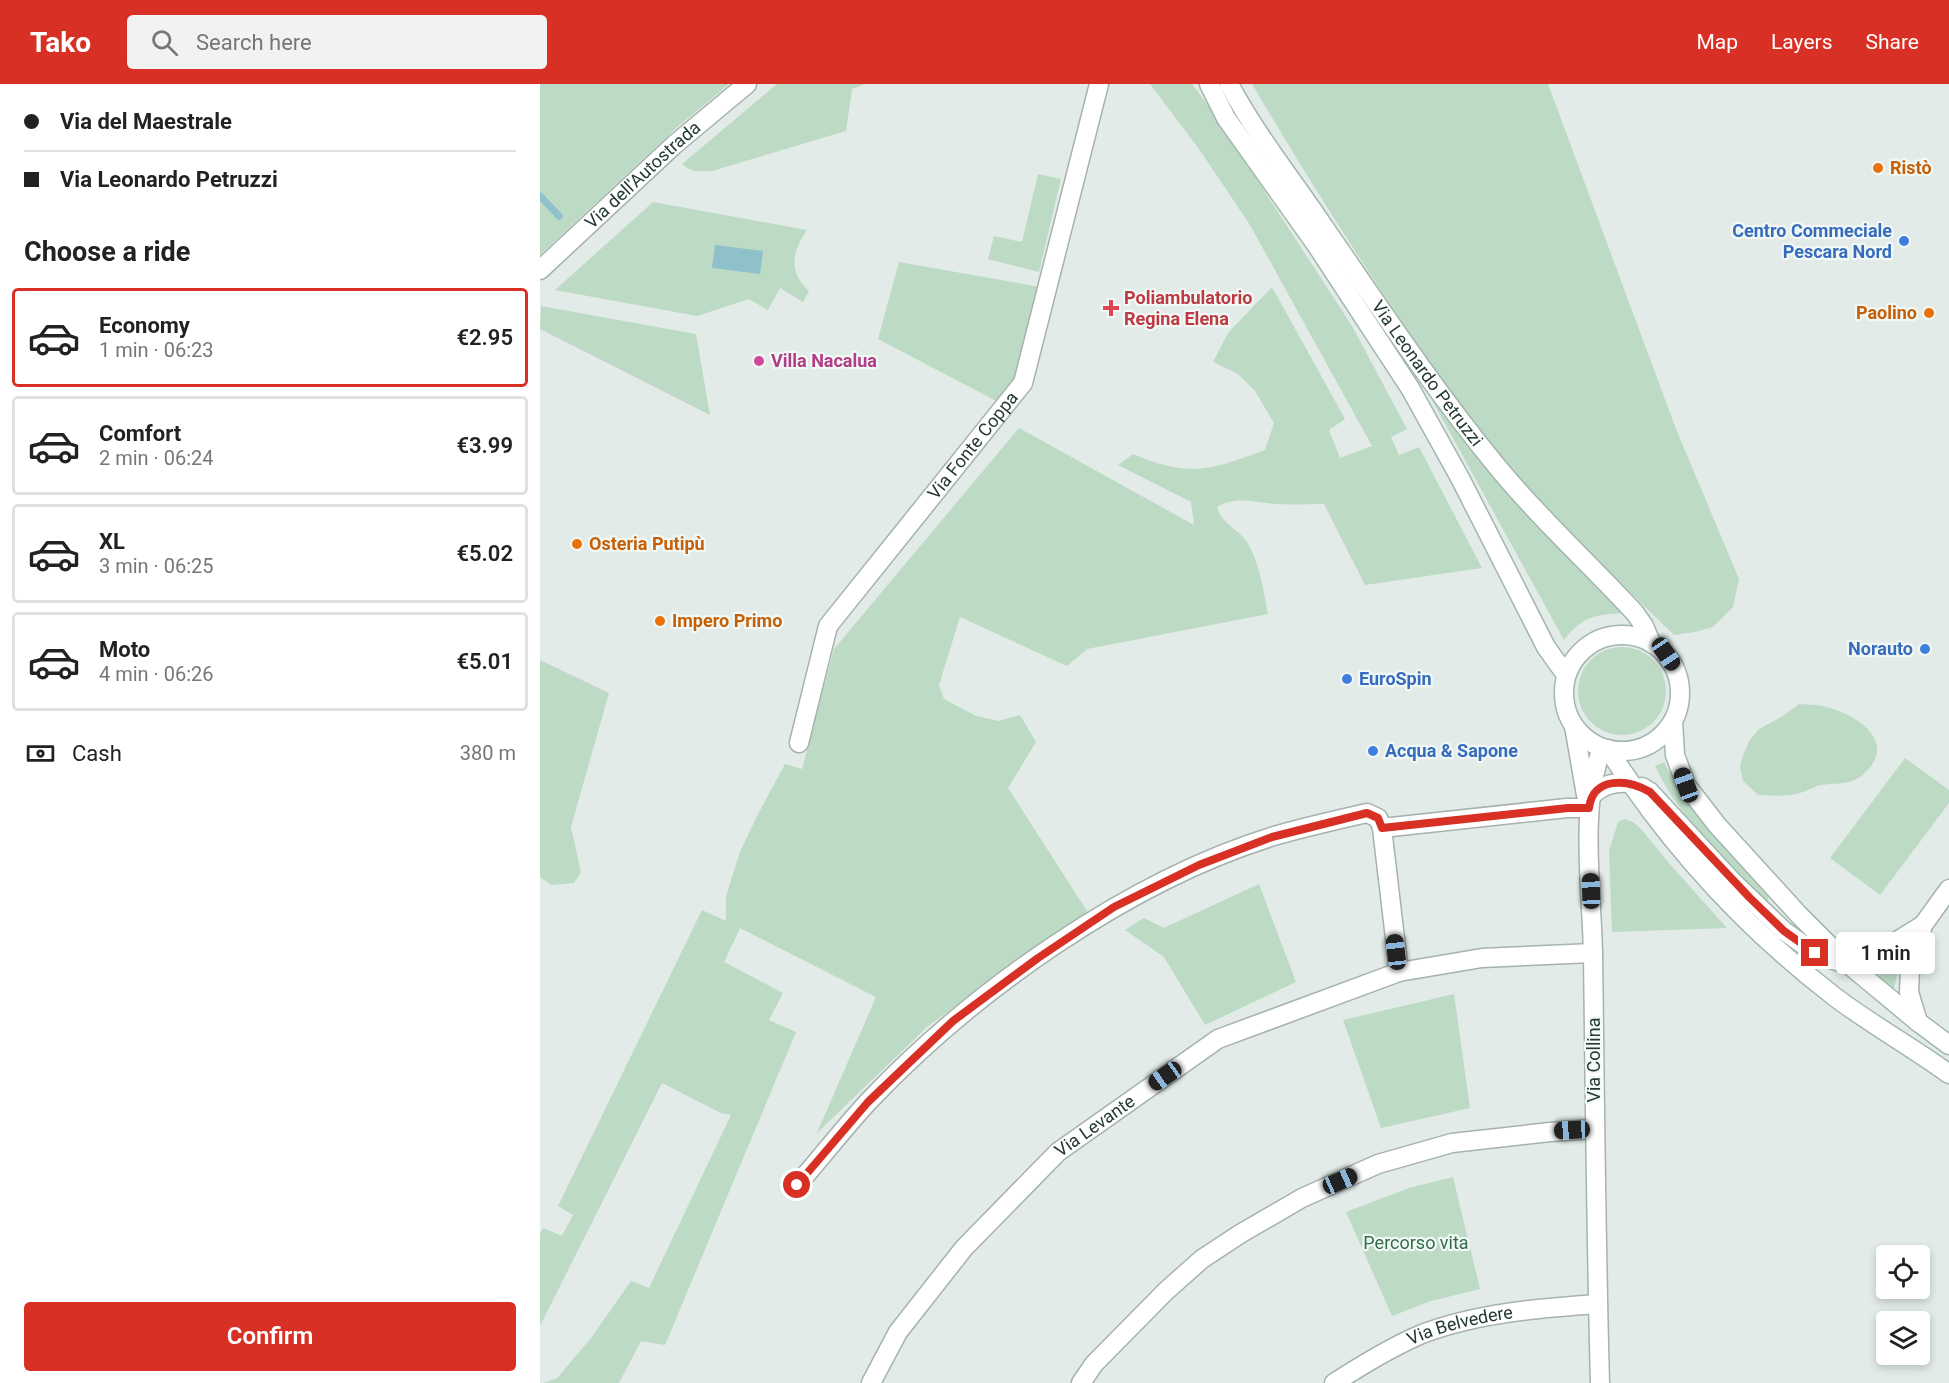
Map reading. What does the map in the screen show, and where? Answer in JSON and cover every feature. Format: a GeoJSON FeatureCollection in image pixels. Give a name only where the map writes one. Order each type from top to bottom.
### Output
{"type":"FeatureCollection","features":[{"type":"Feature","properties":{"kind":"street","name":"Via dell'Autostrada"},"geometry":{"type":"LineString","coordinates":[[540,270],[674,145],[747,84]]}},
{"type":"Feature","properties":{"kind":"street","name":"Via Fonte Coppa"},"geometry":{"type":"LineString","coordinates":[[799,743],[828,626],[1023,383],[1100,84]]}},
{"type":"Feature","properties":{"kind":"street","name":"Via Leonardo Petruzzi"},"geometry":{"type":"LineString","coordinates":[[1209,84],[1226,118],[1317,246],[1410,388],[1460,478],[1546,647],[1566,675]]}},
{"type":"Feature","properties":{"kind":"street","name":"Via Leonardo Petruzzi"},"geometry":{"type":"LineString","coordinates":[[1229,84],[1267,144],[1447,403],[1496,466],[1530,504],[1635,613],[1644,626],[1651,643]]}},
{"type":"Feature","properties":{"kind":"street"},"geometry":{"type":"LineString","coordinates":[[1673,722],[1657,740],[1644,747],[1630,750],[1605,748],[1586,739],[1574,726],[1564,703],[1566,675],[1574,659],[1586,646],[1602,638],[1620,634],[1638,637],[1666,654],[1679,681],[1680,697],[1673,722],[1675,755],[1686,785],[1699,804],[1799,915],[1847,963],[1949,1045]]}},
{"type":"Feature","properties":{"kind":"street","name":"Via Collina"},"geometry":{"type":"LineString","coordinates":[[1574,726],[1589,802],[1600,1383]]}},
{"type":"Feature","properties":{"kind":"street"},"geometry":{"type":"LineString","coordinates":[[1605,748],[1629,783],[1705,878],[1745,920],[1837,999],[1949,1074]]}},
{"type":"Feature","properties":{"kind":"street","name":"Via Collina"},"geometry":{"type":"LineString","coordinates":[[1589,802],[1596,763],[1605,748]]}},
{"type":"Feature","properties":{"kind":"street"},"geometry":{"type":"LineString","coordinates":[[1382,828],[1568,808],[1589,802],[1599,789],[1608,784],[1629,783],[1650,792],[1733,882],[1784,931],[1815,953],[1847,963],[1881,951],[1923,925]]}},
{"type":"Feature","properties":{"kind":"street"},"geometry":{"type":"LineString","coordinates":[[797,1185],[868,1102],[953,1021],[1038,958],[1114,907],[1199,865],[1272,837],[1367,813],[1378,818],[1382,828],[1399,972]]}},
{"type":"Feature","properties":{"kind":"street"},"geometry":{"type":"LineString","coordinates":[[1918,1022],[1909,992],[1910,969],[1923,925],[1949,889]]}},
{"type":"Feature","properties":{"kind":"street","name":"Via Levante"},"geometry":{"type":"LineString","coordinates":[[871,1383],[898,1332],[964,1248],[1058,1152],[1218,1039],[1399,972],[1482,958],[1593,953]]}},
{"type":"Feature","properties":{"kind":"street"},"geometry":{"type":"LineString","coordinates":[[1081,1383],[1094,1364],[1166,1291],[1202,1259],[1302,1198],[1378,1164],[1452,1143],[1594,1129]]}},
{"type":"Feature","properties":{"kind":"street","name":"Via Belvedere"},"geometry":{"type":"LineString","coordinates":[[1334,1383],[1375,1357],[1433,1331],[1475,1319],[1550,1307],[1598,1304]]}},
{"type":"Feature","properties":{"kind":"green space"},"geometry":{"type":"Polygon","coordinates":[[[540,84],[729,84],[675,129],[540,255],[540,84]]]}},
{"type":"Feature","properties":{"kind":"green space"},"geometry":{"type":"Polygon","coordinates":[[[777,84],[865,84],[852,89],[846,131],[712,171],[696,171],[682,164],[777,84]]]}},
{"type":"Feature","properties":{"kind":"green space"},"geometry":{"type":"Polygon","coordinates":[[[1150,84],[1192,84],[1213,112],[1352,326],[1407,429],[1391,437],[1399,455],[1419,447],[1482,568],[1365,585],[1324,504],[1231,501],[1217,507],[1222,517],[1244,538],[1251,550],[1268,614],[1087,649],[1067,666],[960,617],[939,685],[944,699],[974,715],[998,721],[1020,715],[1036,742],[1008,788],[1089,914],[1050,937],[927,1027],[817,1133],[876,997],[740,928],[724,962],[783,993],[769,1020],[796,1032],[665,1345],[641,1341],[619,1383],[543,1383],[557,1378],[591,1338],[631,1281],[649,1288],[731,1115],[721,1113],[662,1083],[540,1326],[540,1234],[543,1228],[562,1236],[573,1215],[558,1206],[702,910],[726,921],[726,896],[740,852],[757,816],[785,764],[802,769],[834,649],[1019,428],[1194,525],[1191,502],[1118,465],[1133,454],[1170,466],[1200,469],[1265,450],[1274,423],[1255,391],[1238,374],[1213,362],[1228,333],[1272,287],[1345,419],[1329,430],[1340,458],[1372,446],[1250,225],[1199,149],[1150,84]]]}},
{"type":"Feature","properties":{"kind":"green space"},"geometry":{"type":"Polygon","coordinates":[[[1252,84],[1548,84],[1676,429],[1739,579],[1733,607],[1713,627],[1674,635],[1595,559],[1519,480],[1456,399],[1377,284],[1313,185],[1252,84]]]}},
{"type":"Feature","properties":{"kind":"green space"},"geometry":{"type":"Polygon","coordinates":[[[1038,174],[1061,179],[1039,272],[988,259],[994,236],[1022,242],[1038,174]]]}},
{"type":"Feature","properties":{"kind":"green space"},"geometry":{"type":"Polygon","coordinates":[[[653,202],[807,230],[798,246],[794,262],[798,277],[809,291],[803,302],[780,288],[768,310],[749,299],[697,316],[555,290],[653,202]]]}},
{"type":"Feature","properties":{"kind":"green space"},"geometry":{"type":"Polygon","coordinates":[[[899,262],[1040,287],[1020,380],[1000,403],[878,339],[899,262]]]}},
{"type":"Feature","properties":{"kind":"green space"},"geometry":{"type":"Polygon","coordinates":[[[541,306],[696,334],[710,415],[540,329],[541,306]]]}},
{"type":"Feature","properties":{"kind":"green space"},"geometry":{"type":"Polygon","coordinates":[[[1427,391],[1483,466],[1533,522],[1625,613],[1584,621],[1564,640],[1427,391]]]}},
{"type":"Feature","properties":{"kind":"green space"},"geometry":{"type":"Polygon","coordinates":[[[1613,647],[1631,647],[1647,654],[1659,666],[1666,682],[1666,700],[1659,716],[1647,728],[1631,735],[1613,735],[1597,728],[1585,716],[1578,700],[1578,682],[1585,666],[1597,654],[1613,647]]]}},
{"type":"Feature","properties":{"kind":"green space"},"geometry":{"type":"Polygon","coordinates":[[[540,660],[609,693],[571,827],[581,872],[574,883],[551,885],[540,877],[540,660]]]}},
{"type":"Feature","properties":{"kind":"green space"},"geometry":{"type":"Polygon","coordinates":[[[1799,704],[1819,705],[1839,711],[1863,724],[1876,743],[1877,754],[1872,765],[1860,777],[1851,781],[1820,785],[1792,795],[1758,795],[1743,781],[1740,767],[1743,755],[1750,740],[1759,729],[1799,704]]]}},
{"type":"Feature","properties":{"kind":"green space"},"geometry":{"type":"Polygon","coordinates":[[[1905,758],[1949,790],[1949,803],[1880,895],[1830,858],[1905,758]]]}},
{"type":"Feature","properties":{"kind":"green space"},"geometry":{"type":"Polygon","coordinates":[[[1664,762],[1674,781],[1699,815],[1769,895],[1767,904],[1720,857],[1691,823],[1655,766],[1664,762]]]}},
{"type":"Feature","properties":{"kind":"green space"},"geometry":{"type":"Polygon","coordinates":[[[1624,819],[1633,822],[1642,830],[1727,928],[1612,932],[1609,851],[1618,822],[1624,819]]]}},
{"type":"Feature","properties":{"kind":"green space"},"geometry":{"type":"Polygon","coordinates":[[[1259,884],[1296,982],[1205,1025],[1164,957],[1125,930],[1144,918],[1164,928],[1259,884]]]}},
{"type":"Feature","properties":{"kind":"green space"},"geometry":{"type":"Polygon","coordinates":[[[1905,950],[1894,989],[1870,968],[1890,960],[1905,950]]]}},
{"type":"Feature","properties":{"kind":"green space"},"geometry":{"type":"Polygon","coordinates":[[[1454,994],[1470,1108],[1381,1128],[1343,1020],[1454,994]]]}},
{"type":"Feature","properties":{"kind":"green space","name":"Percorso vita"},"geometry":{"type":"Polygon","coordinates":[[[1453,1177],[1480,1289],[1431,1301],[1392,1316],[1346,1212],[1409,1188],[1453,1177]]]}},
{"type":"Feature","properties":{"kind":"water"},"geometry":{"type":"Polygon","coordinates":[[[715,245],[763,251],[760,274],[712,268],[715,245]]]}},
{"type":"Feature","properties":{"kind":"waterway"},"geometry":{"type":"LineString","coordinates":[[540,196],[559,216]]}},
{"type":"Feature","properties":{"kind":"place","name":"Ristò"},"geometry":{"type":"Point","coordinates":[1878,168]}},
{"type":"Feature","properties":{"kind":"place","name":"Centro Commeciale Pescara Nord"},"geometry":{"type":"Point","coordinates":[1904,241]}},
{"type":"Feature","properties":{"kind":"place","name":"Poliambulatorio Regina Elena"},"geometry":{"type":"Point","coordinates":[1111,308]}},
{"type":"Feature","properties":{"kind":"place","name":"Paolino"},"geometry":{"type":"Point","coordinates":[1929,313]}},
{"type":"Feature","properties":{"kind":"place","name":"Villa Nacalua"},"geometry":{"type":"Point","coordinates":[759,361]}},
{"type":"Feature","properties":{"kind":"place","name":"Osteria Putipù"},"geometry":{"type":"Point","coordinates":[577,544]}},
{"type":"Feature","properties":{"kind":"place","name":"Impero Primo"},"geometry":{"type":"Point","coordinates":[660,621]}},
{"type":"Feature","properties":{"kind":"place","name":"Norauto"},"geometry":{"type":"Point","coordinates":[1925,649]}},
{"type":"Feature","properties":{"kind":"place","name":"EuroSpin"},"geometry":{"type":"Point","coordinates":[1347,679]}},
{"type":"Feature","properties":{"kind":"place","name":"Acqua & Sapone"},"geometry":{"type":"Point","coordinates":[1373,751]}},
{"type":"Feature","properties":{"kind":"route"},"geometry":{"type":"LineString","coordinates":[[797,1185],[868,1102],[953,1021],[1038,958],[1114,907],[1199,865],[1272,837],[1367,813],[1378,818],[1382,828],[1568,808],[1589,808],[1590,797],[1608,784],[1618,782],[1642,787],[1650,792],[1733,882],[1784,931],[1815,953]]}}]}
